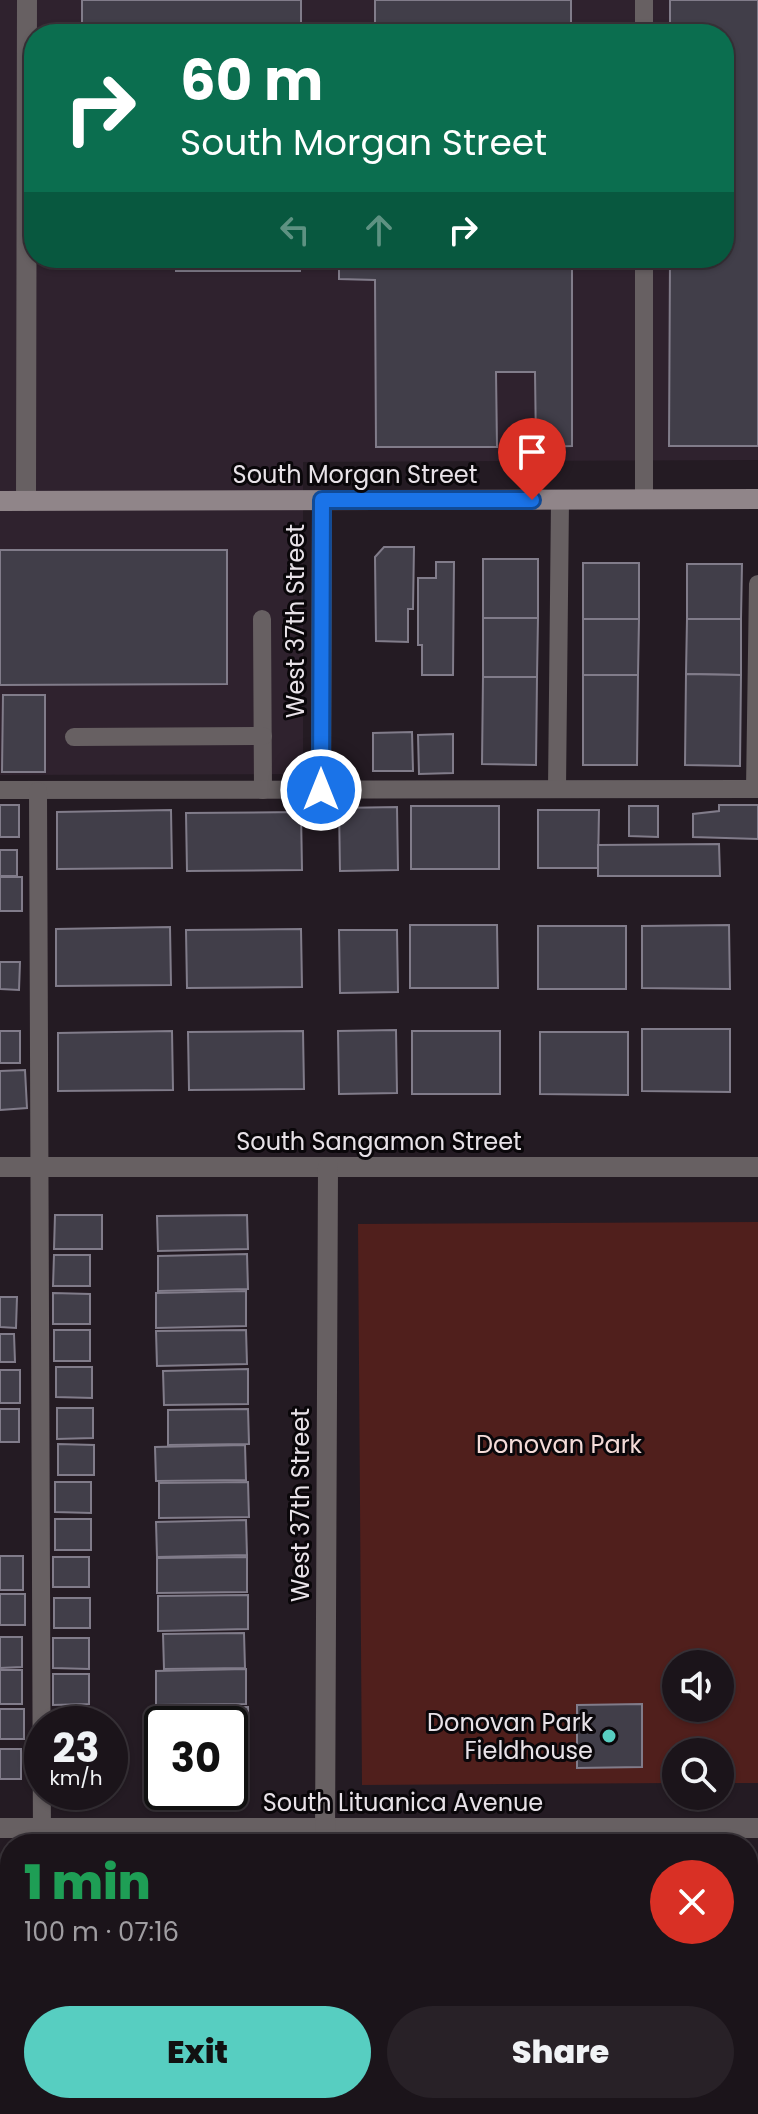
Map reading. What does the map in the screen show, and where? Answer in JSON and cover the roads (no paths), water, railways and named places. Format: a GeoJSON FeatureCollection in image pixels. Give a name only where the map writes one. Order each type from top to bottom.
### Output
{"type":"FeatureCollection","features":[{"type":"Feature","properties":{"kind":"street"},"geometry":{"type":"LineString","coordinates":[[27,0],[27,24]]}},
{"type":"Feature","properties":{"kind":"street"},"geometry":{"type":"LineString","coordinates":[[26,268],[26,501]]}},
{"type":"Feature","properties":{"kind":"street","name":"South Morgan Street"},"geometry":{"type":"LineString","coordinates":[[0,501],[758,499]]}},
{"type":"Feature","properties":{"kind":"street","name":"West 37th Street"},"geometry":{"type":"LineString","coordinates":[[321,790],[322,500]]}},
{"type":"Feature","properties":{"kind":"street","name":"South Sangamon Street"},"geometry":{"type":"LineString","coordinates":[[0,1167],[758,1167]]}},
{"type":"Feature","properties":{"kind":"street","name":"West 37th Street"},"geometry":{"type":"LineString","coordinates":[[325,1834],[328,1167]]}},
{"type":"Feature","properties":{"kind":"street","name":"South Lituanica Avenue"},"geometry":{"type":"LineString","coordinates":[[0,1828],[32,1834]]}},
{"type":"Feature","properties":{"kind":"street","name":"South Lituanica Avenue"},"geometry":{"type":"LineString","coordinates":[[648,1834],[758,1828]]}},
{"type":"Feature","properties":{"kind":"lane"},"geometry":{"type":"LineString","coordinates":[[644,0],[644,24]]}},
{"type":"Feature","properties":{"kind":"lane"},"geometry":{"type":"LineString","coordinates":[[644,268],[644,499]]}},
{"type":"Feature","properties":{"kind":"lane"},"geometry":{"type":"LineString","coordinates":[[557,789],[560,500]]}},
{"type":"Feature","properties":{"kind":"lane"},"geometry":{"type":"LineString","coordinates":[[0,790],[757,789],[758,584]]}},
{"type":"Feature","properties":{"kind":"lane"},"geometry":{"type":"LineString","coordinates":[[262,619],[263,790]]}},
{"type":"Feature","properties":{"kind":"lane"},"geometry":{"type":"LineString","coordinates":[[74,737],[263,736]]}},
{"type":"Feature","properties":{"kind":"lane"},"geometry":{"type":"LineString","coordinates":[[38,791],[42,1834]]}},
{"type":"Feature","properties":{"kind":"place","name":"Donovan Park Fieldhouse"},"geometry":{"type":"Point","coordinates":[609,1736]}},
{"type":"Feature","properties":{"kind":"park label","name":"Donovan Park"},"geometry":{"type":"Point","coordinates":[559,1444]}}]}
